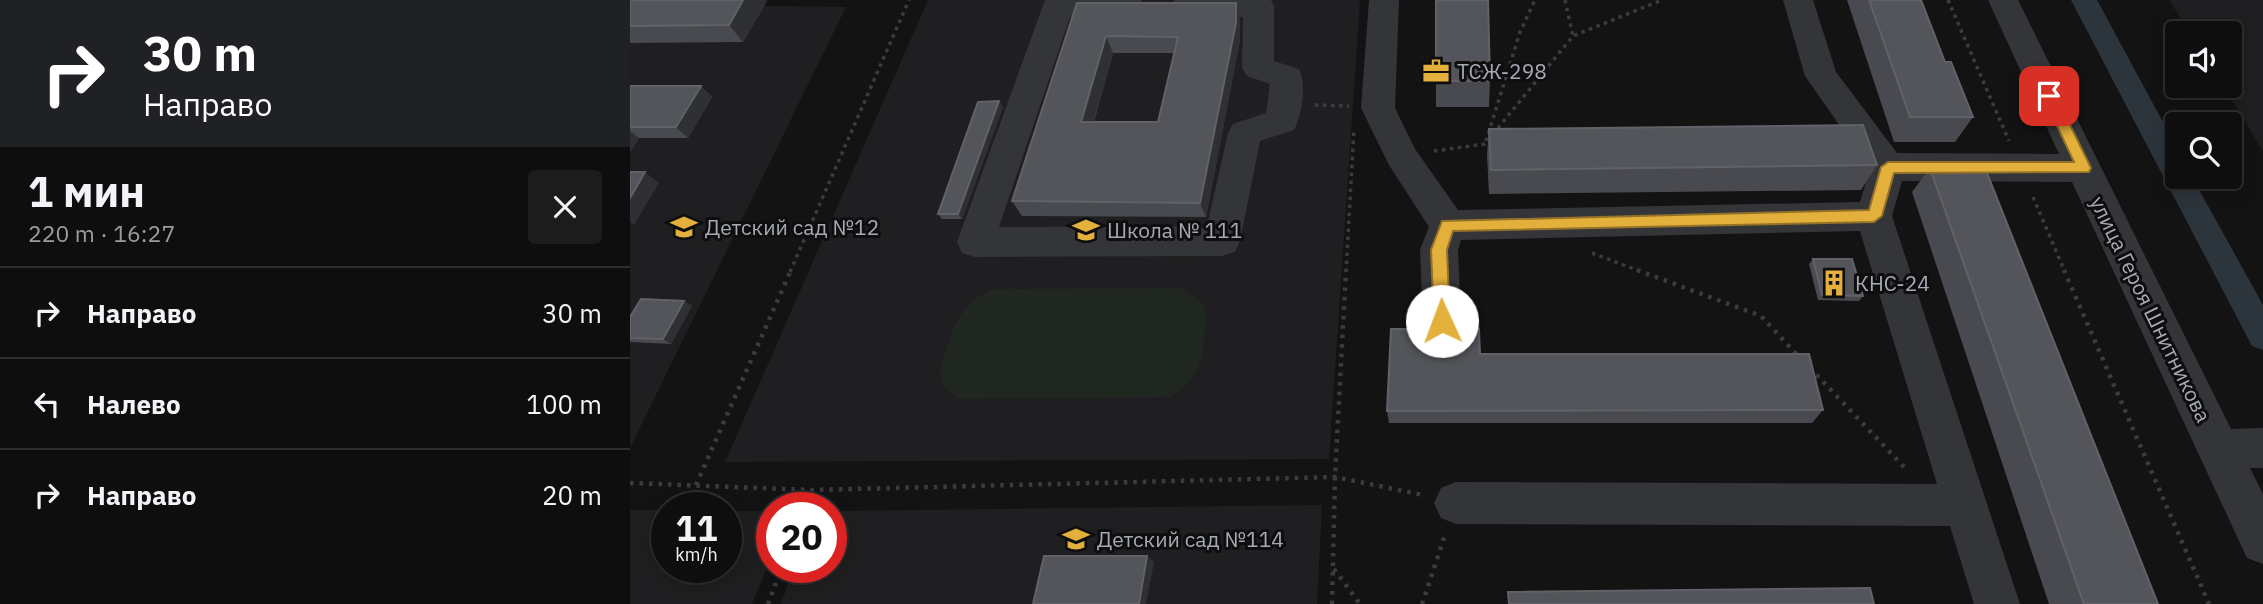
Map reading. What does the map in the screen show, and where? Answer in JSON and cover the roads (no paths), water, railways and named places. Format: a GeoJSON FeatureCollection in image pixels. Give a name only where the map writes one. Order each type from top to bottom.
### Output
{"type":"FeatureCollection","features":[{"type":"Feature","properties":{"kind":"street"},"geometry":{"type":"LineString","coordinates":[[1384,0],[1366,107],[1448,225]]}},
{"type":"Feature","properties":{"kind":"street"},"geometry":{"type":"LineString","coordinates":[[1798,0],[1821,76],[1888,167]]}},
{"type":"Feature","properties":{"kind":"street","name":"улица Героя Шнитникова"},"geometry":{"type":"LineString","coordinates":[[2003,0],[2263,542]]}},
{"type":"Feature","properties":{"kind":"street"},"geometry":{"type":"LineString","coordinates":[[1059,3],[1259,6],[1258,68],[1287,77],[1282,121],[1245,133],[1222,241],[975,242],[1059,3]]}},
{"type":"Feature","properties":{"kind":"street"},"geometry":{"type":"LineString","coordinates":[[1888,167],[2084,168]]}},
{"type":"Feature","properties":{"kind":"street"},"geometry":{"type":"LineString","coordinates":[[1888,167],[1874,216],[1952,505],[1997,604]]}},
{"type":"Feature","properties":{"kind":"street"},"geometry":{"type":"LineString","coordinates":[[1448,225],[1874,216]]}},
{"type":"Feature","properties":{"kind":"street"},"geometry":{"type":"LineString","coordinates":[[1442,321],[1439,250],[1448,225]]}},
{"type":"Feature","properties":{"kind":"street"},"geometry":{"type":"LineString","coordinates":[[2218,449],[2263,448]]}},
{"type":"Feature","properties":{"kind":"street"},"geometry":{"type":"LineString","coordinates":[[1456,503],[1952,505]]}},
{"type":"Feature","properties":{"kind":"waterway"},"geometry":{"type":"LineString","coordinates":[[2084,0],[2165,152]]}},
{"type":"Feature","properties":{"kind":"waterway"},"geometry":{"type":"LineString","coordinates":[[2184,189],[2263,336]]}},
{"type":"Feature","properties":{"kind":"place","name":"ТСЖ-298"},"geometry":{"type":"Point","coordinates":[1436,71]}},
{"type":"Feature","properties":{"kind":"place","name":"Детский сад №12"},"geometry":{"type":"Point","coordinates":[684,227]}},
{"type":"Feature","properties":{"kind":"place","name":"Школа № 111"},"geometry":{"type":"Point","coordinates":[1086,230]}},
{"type":"Feature","properties":{"kind":"place","name":"КНС-24"},"geometry":{"type":"Point","coordinates":[1834,283]}},
{"type":"Feature","properties":{"kind":"place","name":"Детский сад №114"},"geometry":{"type":"Point","coordinates":[1076,539]}}]}
